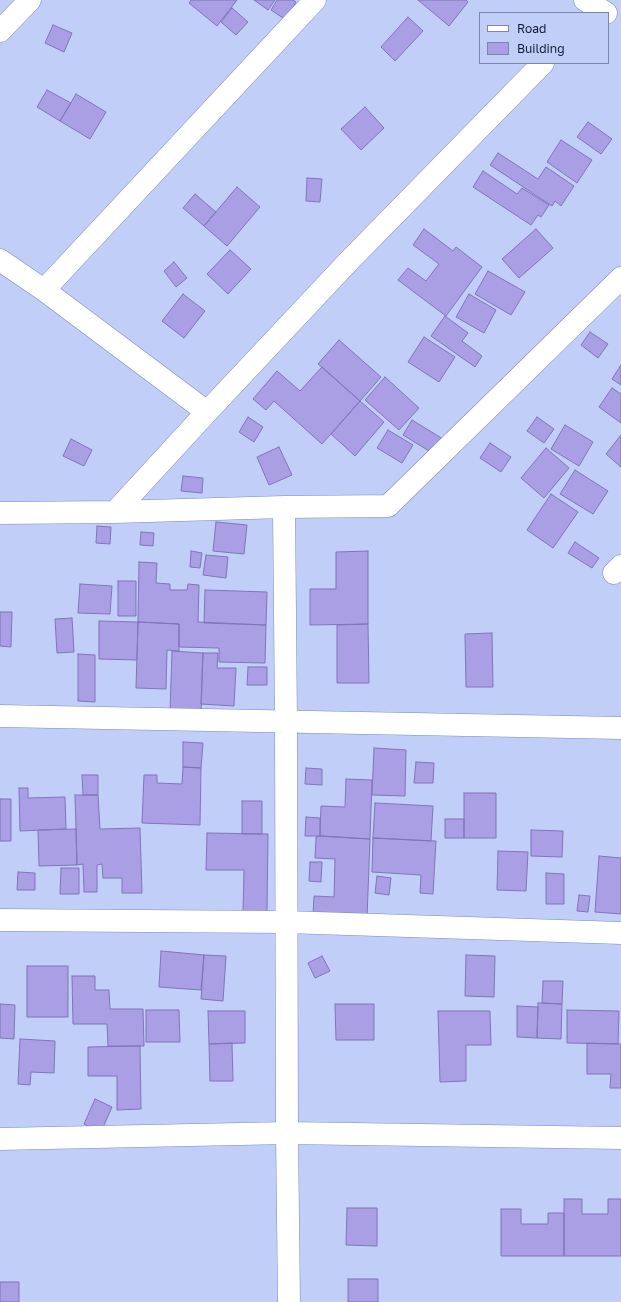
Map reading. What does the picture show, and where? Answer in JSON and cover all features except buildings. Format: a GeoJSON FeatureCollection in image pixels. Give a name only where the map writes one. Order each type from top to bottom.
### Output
{"type":"FeatureCollection","features":[{"type":"Feature","properties":{"kind":"street"},"geometry":{"type":"LineString","coordinates":[[0,32],[30,0]]}},
{"type":"Feature","properties":{"kind":"street"},"geometry":{"type":"LineString","coordinates":[[44,290],[315,0]]}},
{"type":"Feature","properties":{"kind":"street"},"geometry":{"type":"LineString","coordinates":[[609,15],[621,23]]}},
{"type":"Feature","properties":{"kind":"street"},"geometry":{"type":"LineString","coordinates":[[115,512],[347,263],[542,64]]}},
{"type":"Feature","properties":{"kind":"street"},"geometry":{"type":"LineString","coordinates":[[0,260],[44,290],[207,412]]}},
{"type":"Feature","properties":{"kind":"street"},"geometry":{"type":"LineString","coordinates":[[0,513],[388,506],[621,278]]}},
{"type":"Feature","properties":{"kind":"street"},"geometry":{"type":"LineString","coordinates":[[284,507],[289,1302]]}},
{"type":"Feature","properties":{"kind":"street"},"geometry":{"type":"LineString","coordinates":[[0,716],[621,728]]}},
{"type":"Feature","properties":{"kind":"street"},"geometry":{"type":"LineString","coordinates":[[0,920],[286,922],[621,933]]}},
{"type":"Feature","properties":{"kind":"street"},"geometry":{"type":"LineString","coordinates":[[0,1139],[287,1133],[621,1138]]}}]}
